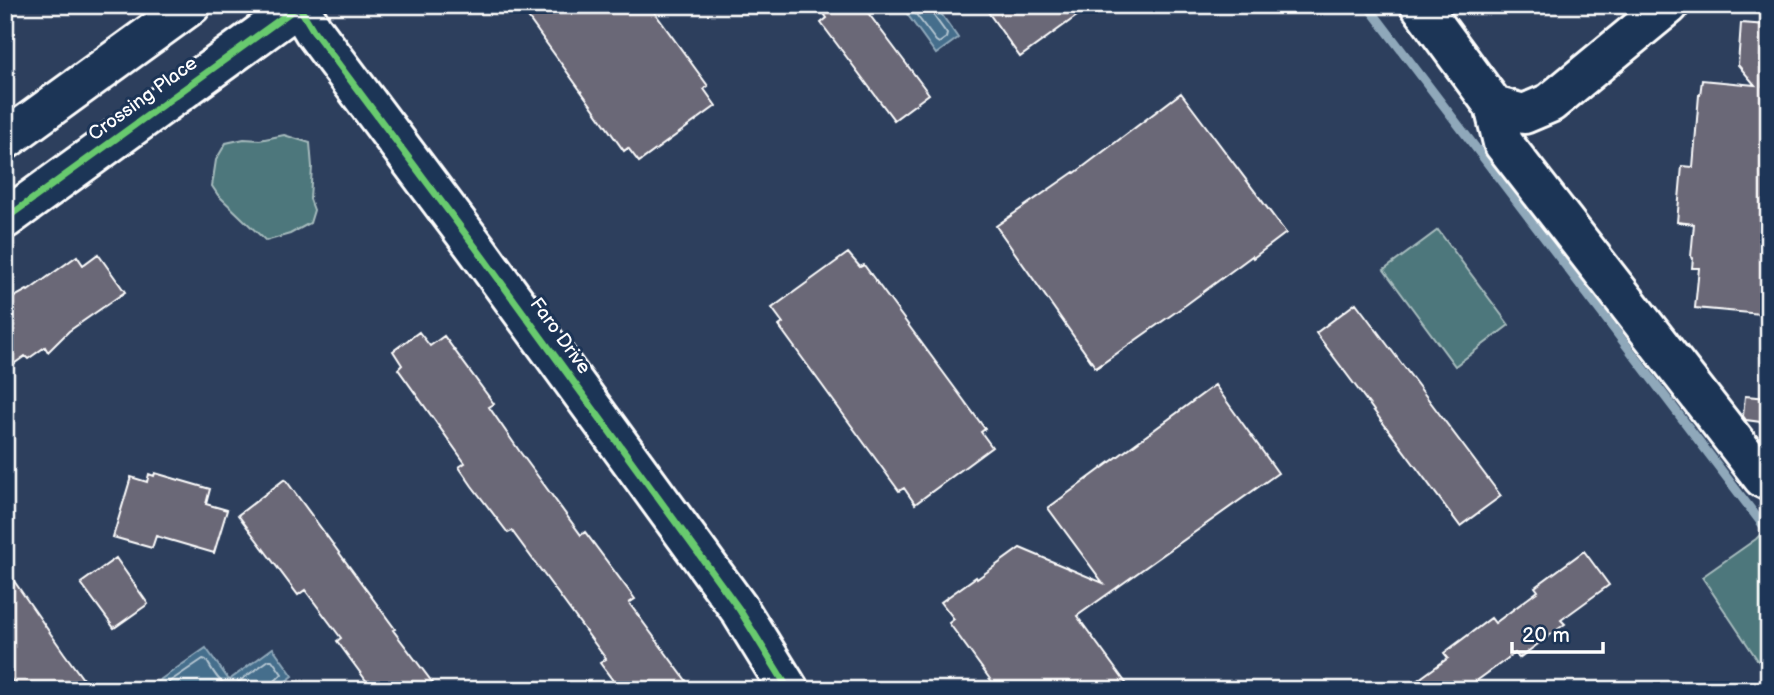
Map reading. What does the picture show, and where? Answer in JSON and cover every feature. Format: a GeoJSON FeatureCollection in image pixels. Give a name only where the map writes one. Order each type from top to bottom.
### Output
{"type":"FeatureCollection","features":[{"type":"Feature","properties":{"kind":"street"},"geometry":{"type":"LineString","coordinates":[[5,140],[191,5]]}},
{"type":"Feature","properties":{"kind":"street"},"geometry":{"type":"LineString","coordinates":[[1420,5],[1494,106],[1503,142],[1754,467],[1769,481]]}},
{"type":"Feature","properties":{"kind":"street"},"geometry":{"type":"LineString","coordinates":[[1494,106],[1524,114],[1550,103],[1669,5]]}},
{"type":"Feature","properties":{"kind":"street","name":"Crossing Place"},"geometry":{"type":"LineString","coordinates":[[5,219],[299,6]]}},
{"type":"Feature","properties":{"kind":"street","name":"Faro Drive"},"geometry":{"type":"LineString","coordinates":[[299,6],[313,30],[739,609],[789,690]]}},
{"type":"Feature","properties":{"kind":"green space"},"geometry":{"type":"Polygon","coordinates":[[[284,135],[310,143],[310,199],[314,210],[310,223],[290,234],[266,241],[212,186],[216,160],[226,143],[284,135]]]}},
{"type":"Feature","properties":{"kind":"green space"},"geometry":{"type":"Polygon","coordinates":[[[1438,230],[1509,325],[1455,366],[1384,270],[1438,230]]]}},
{"type":"Feature","properties":{"kind":"green space"},"geometry":{"type":"Polygon","coordinates":[[[1769,526],[1769,677],[1702,577],[1756,539],[1769,526]]]}},
{"type":"Feature","properties":{"kind":"water"},"geometry":{"type":"Polygon","coordinates":[[[935,5],[958,38],[936,54],[902,7],[935,5]]]}},
{"type":"Feature","properties":{"kind":"water"},"geometry":{"type":"Polygon","coordinates":[[[206,648],[229,680],[273,648],[293,676],[274,690],[163,690],[157,682],[206,648]]]}},
{"type":"Feature","properties":{"kind":"building"},"geometry":{"type":"Polygon","coordinates":[[[519,5],[649,5],[708,86],[704,89],[716,106],[639,162],[628,148],[624,151],[519,5]]]}},
{"type":"Feature","properties":{"kind":"building"},"geometry":{"type":"Polygon","coordinates":[[[818,5],[862,5],[929,94],[894,120],[821,23],[827,18],[818,5]]]}},
{"type":"Feature","properties":{"kind":"building"},"geometry":{"type":"Polygon","coordinates":[[[983,5],[1092,5],[1020,57],[983,5]]]}},
{"type":"Feature","properties":{"kind":"building"},"geometry":{"type":"Polygon","coordinates":[[[1741,23],[1767,25],[1763,86],[1769,86],[1769,232],[1761,314],[1695,308],[1699,268],[1692,268],[1694,224],[1677,222],[1682,166],[1693,167],[1702,80],[1755,85],[1738,65],[1741,23]]]}},
{"type":"Feature","properties":{"kind":"building"},"geometry":{"type":"Polygon","coordinates":[[[1181,93],[1286,233],[1096,368],[996,226],[1075,173],[1181,93]]]}},
{"type":"Feature","properties":{"kind":"building"},"geometry":{"type":"Polygon","coordinates":[[[848,253],[860,267],[864,265],[985,429],[981,432],[992,447],[915,504],[904,488],[899,491],[779,326],[783,323],[772,308],[848,253]]]}},
{"type":"Feature","properties":{"kind":"building"},"geometry":{"type":"Polygon","coordinates":[[[98,254],[125,292],[69,331],[48,352],[45,347],[28,359],[25,356],[5,370],[5,302],[28,291],[77,256],[83,265],[98,254]]]}},
{"type":"Feature","properties":{"kind":"building"},"geometry":{"type":"Polygon","coordinates":[[[1356,303],[1501,496],[1460,526],[1316,333],[1356,303]]]}},
{"type":"Feature","properties":{"kind":"building"},"geometry":{"type":"Polygon","coordinates":[[[419,332],[430,346],[444,336],[494,404],[489,407],[520,452],[581,535],[585,532],[635,599],[629,603],[693,690],[620,690],[600,663],[606,659],[512,531],[508,533],[472,486],[459,467],[465,463],[398,369],[402,365],[393,351],[419,332]]]}},
{"type":"Feature","properties":{"kind":"building"},"geometry":{"type":"Polygon","coordinates":[[[1215,385],[1278,473],[1077,616],[1131,690],[998,690],[949,623],[954,619],[941,602],[1020,548],[1103,583],[1048,508],[1215,385]]]}},
{"type":"Feature","properties":{"kind":"building"},"geometry":{"type":"Polygon","coordinates":[[[1745,396],[1769,398],[1769,423],[1746,420],[1743,416],[1745,396]]]}},
{"type":"Feature","properties":{"kind":"building"},"geometry":{"type":"Polygon","coordinates":[[[155,473],[210,489],[206,504],[227,510],[214,553],[156,536],[152,548],[113,537],[131,477],[147,482],[149,474],[154,476],[155,473]]]}},
{"type":"Feature","properties":{"kind":"building"},"geometry":{"type":"Polygon","coordinates":[[[285,479],[438,690],[373,690],[337,641],[341,638],[305,590],[298,595],[238,515],[285,479]]]}},
{"type":"Feature","properties":{"kind":"building"},"geometry":{"type":"Polygon","coordinates":[[[1584,551],[1609,585],[1561,620],[1565,624],[1519,658],[1515,653],[1464,690],[1404,690],[1448,658],[1444,653],[1491,618],[1495,623],[1538,591],[1535,587],[1584,551]]]}},
{"type":"Feature","properties":{"kind":"building"},"geometry":{"type":"Polygon","coordinates":[[[116,558],[148,604],[114,628],[81,583],[116,558]]]}},
{"type":"Feature","properties":{"kind":"building"},"geometry":{"type":"Polygon","coordinates":[[[5,568],[91,690],[19,690],[5,671],[5,568]]]}},
{"type":"Feature","properties":{"kind":"waterway"},"geometry":{"type":"LineString","coordinates":[[1367,5],[1769,533]]}},
{"type":"Feature","properties":{"kind":"cycle path"},"geometry":{"type":"LineString","coordinates":[[298,5],[313,30],[739,609],[789,690]]}},
{"type":"Feature","properties":{"kind":"cycle path"},"geometry":{"type":"LineString","coordinates":[[5,219],[300,5]]}}]}
